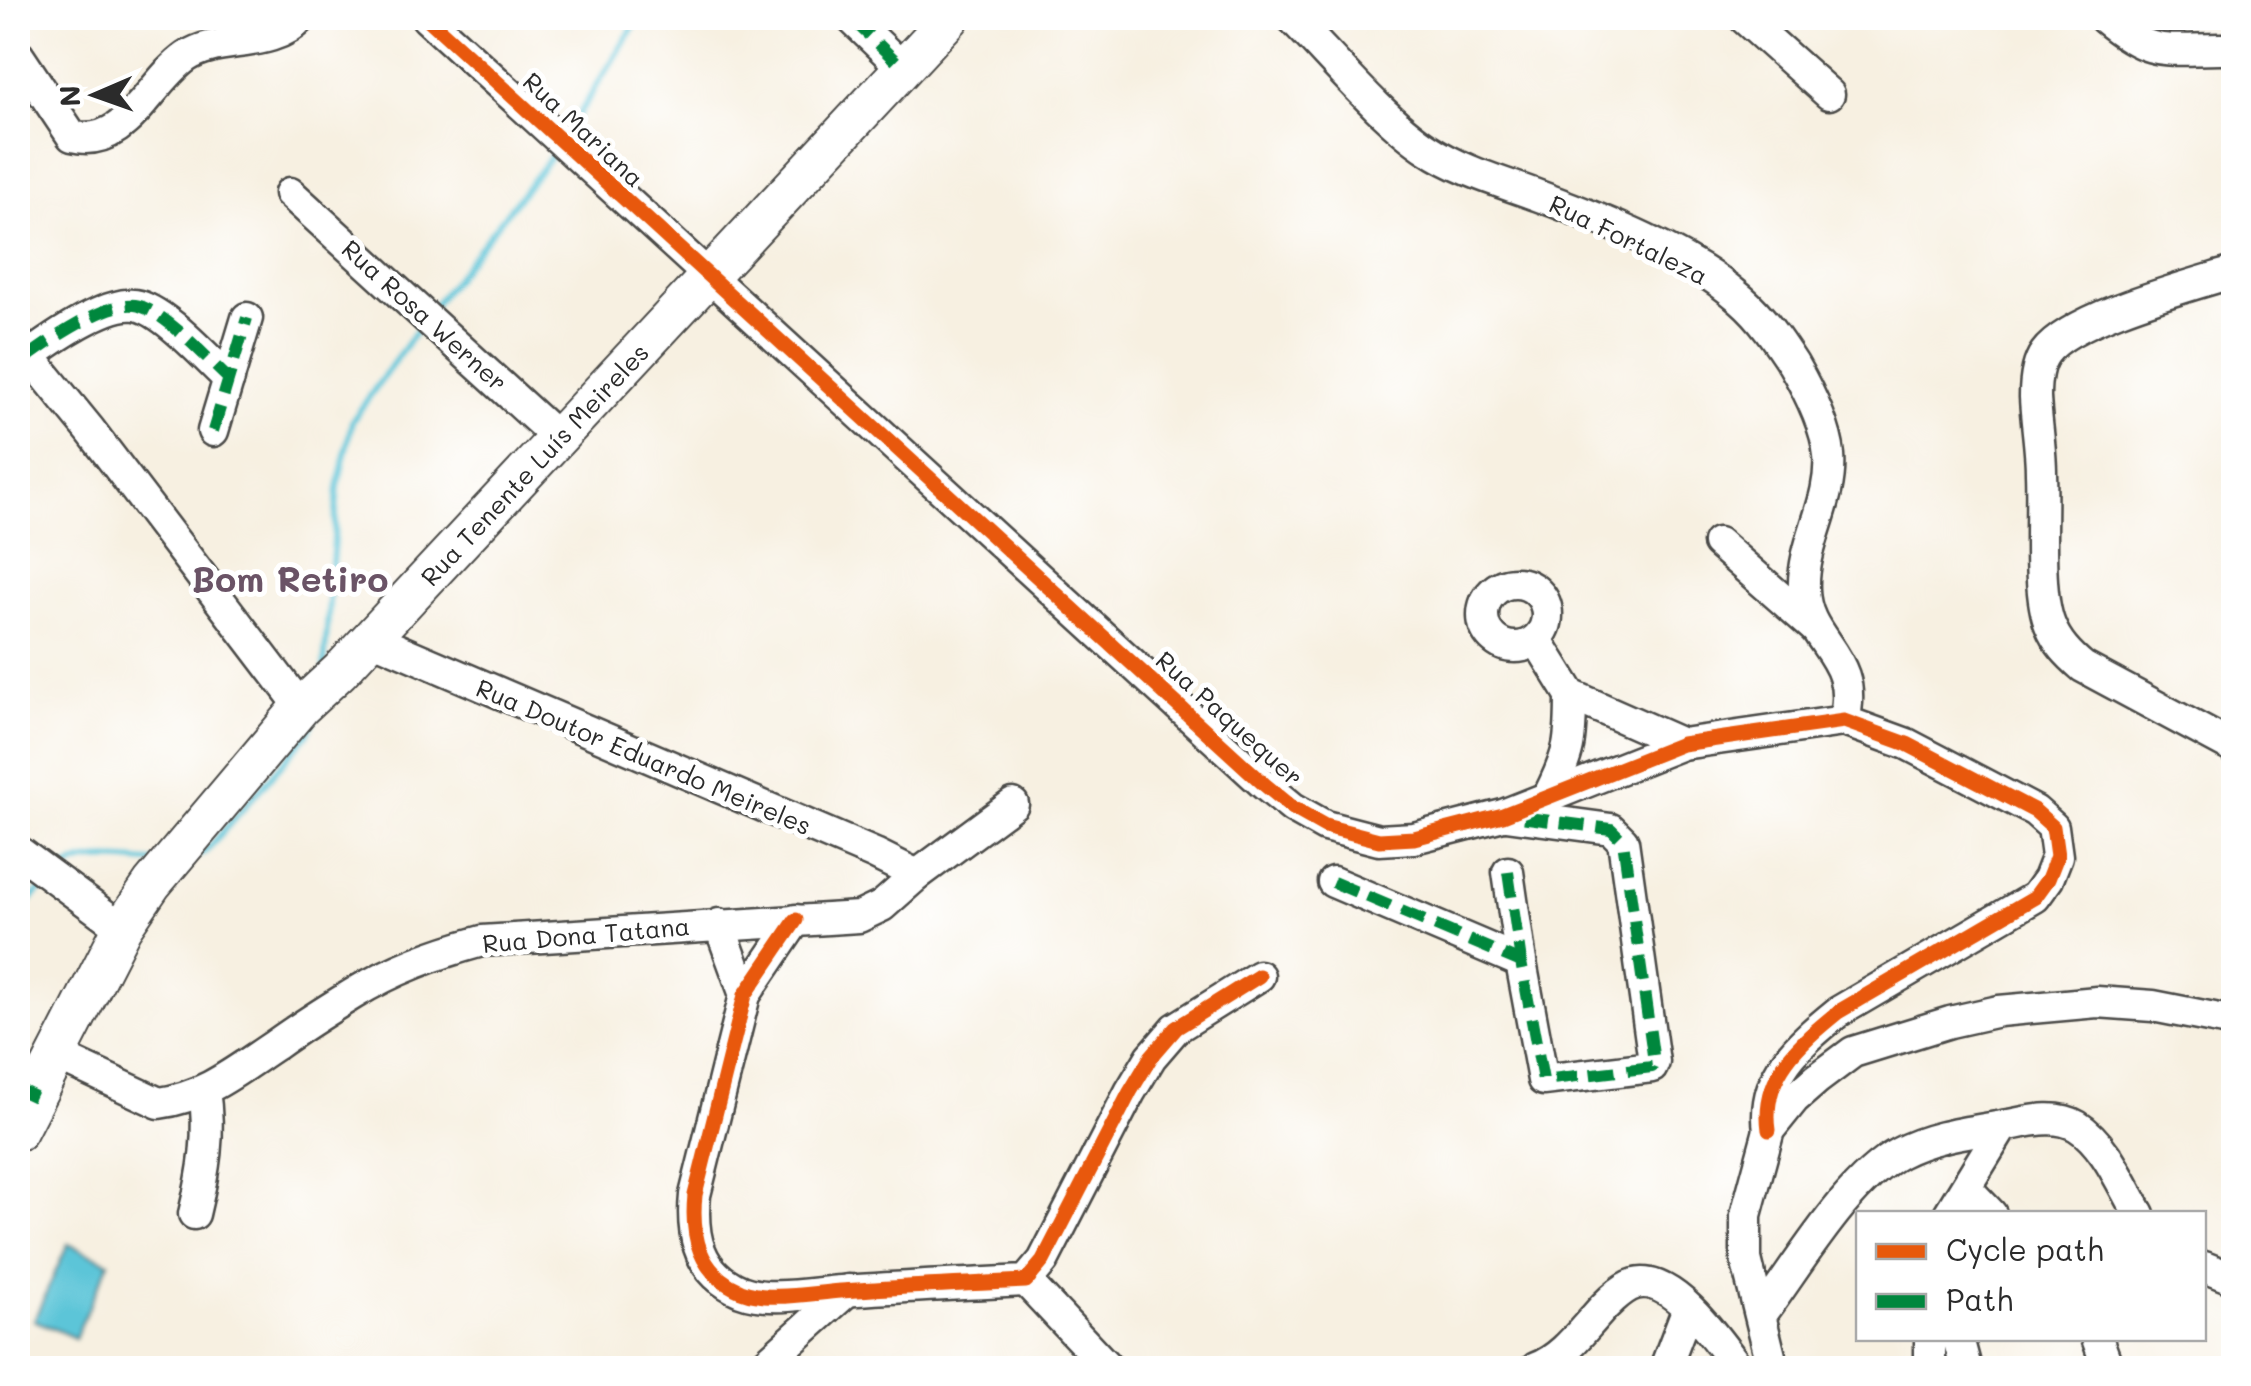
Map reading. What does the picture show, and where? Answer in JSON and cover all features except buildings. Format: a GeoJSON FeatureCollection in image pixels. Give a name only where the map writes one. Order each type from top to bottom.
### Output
{"type":"FeatureCollection","features":[{"type":"Feature","properties":{"kind":"main road","name":"Rua Tenente Luís Meireles"},"geometry":{"type":"LineString","coordinates":[[18,1131],[26,1093],[54,1054],[122,928],[176,852],[318,692],[950,18]]}},
{"type":"Feature","properties":{"kind":"street"},"geometry":{"type":"LineString","coordinates":[[18,55],[72,136],[87,140],[113,132],[188,56],[279,34],[301,18]]}},
{"type":"Feature","properties":{"kind":"street","name":"Rua Mariana"},"geometry":{"type":"LineString","coordinates":[[428,18],[708,277]]}},
{"type":"Feature","properties":{"kind":"street"},"geometry":{"type":"LineString","coordinates":[[851,18],[903,68]]}},
{"type":"Feature","properties":{"kind":"street"},"geometry":{"type":"LineString","coordinates":[[1744,18],[1829,94]]}},
{"type":"Feature","properties":{"kind":"street"},"geometry":{"type":"LineString","coordinates":[[2104,18],[2126,36],[2152,49],[2234,52]]}},
{"type":"Feature","properties":{"kind":"street","name":"Rua Fortaleza"},"geometry":{"type":"LineString","coordinates":[[1304,22],[1399,126],[1428,149],[1467,169],[1570,207],[1697,268],[1742,300],[1776,337],[1800,376],[1821,425],[1829,456],[1826,491],[1804,576],[1805,603],[1817,630],[1844,669],[1848,690],[1844,720]]}},
{"type":"Feature","properties":{"kind":"street","name":"Rua Rosa Werner"},"geometry":{"type":"LineString","coordinates":[[290,193],[559,438]]}},
{"type":"Feature","properties":{"kind":"street"},"geometry":{"type":"LineString","coordinates":[[2234,272],[2107,316],[2060,338],[2044,354],[2037,371],[2035,397],[2044,590],[2050,624],[2066,652],[2083,666],[2234,748]]}},
{"type":"Feature","properties":{"kind":"street","name":"Rua Paquequer"},"geometry":{"type":"LineString","coordinates":[[708,277],[1293,808],[1325,826],[1379,840],[1414,838],[1502,815],[1682,744],[1844,720]]}},
{"type":"Feature","properties":{"kind":"street"},"geometry":{"type":"LineString","coordinates":[[229,378],[165,321],[137,305],[110,308],[23,349],[318,692]]}},
{"type":"Feature","properties":{"kind":"street"},"geometry":{"type":"LineString","coordinates":[[213,431],[247,318]]}},
{"type":"Feature","properties":{"kind":"street"},"geometry":{"type":"LineString","coordinates":[[1718,543],[1817,630]]}},
{"type":"Feature","properties":{"kind":"street","name":"Rua Doutor Eduardo Meireles"},"geometry":{"type":"LineString","coordinates":[[371,638],[917,875]]}},
{"type":"Feature","properties":{"kind":"street"},"geometry":{"type":"LineString","coordinates":[[1537,640],[1571,695],[1567,759],[1549,796]]}},
{"type":"Feature","properties":{"kind":"street"},"geometry":{"type":"LineString","coordinates":[[1571,695],[1682,744]]}},
{"type":"Feature","properties":{"kind":"street"},"geometry":{"type":"LineString","coordinates":[[1773,1368],[1746,1260],[1746,1215],[1769,1130],[1766,1108],[1772,1085],[1786,1061],[1838,1012],[2035,897],[2048,880],[2057,856],[2052,827],[2035,810],[1907,744],[1844,720]]}},
{"type":"Feature","properties":{"kind":"street","name":"Rua Dona Tatana"},"geometry":{"type":"LineString","coordinates":[[54,1054],[158,1103],[204,1091],[396,970],[434,954],[482,941],[860,917],[882,906],[1013,804]]}},
{"type":"Feature","properties":{"kind":"street"},"geometry":{"type":"LineString","coordinates":[[1502,815],[1611,829],[1623,841],[1652,1067],[1543,1080],[1520,962],[1508,872]]}},
{"type":"Feature","properties":{"kind":"street"},"geometry":{"type":"LineString","coordinates":[[18,850],[122,928]]}},
{"type":"Feature","properties":{"kind":"street"},"geometry":{"type":"LineString","coordinates":[[1333,882],[1520,962]]}},
{"type":"Feature","properties":{"kind":"street"},"geometry":{"type":"LineString","coordinates":[[796,920],[745,995],[695,1195],[692,1226],[698,1249],[720,1278],[742,1292],[779,1294],[1026,1280]]}},
{"type":"Feature","properties":{"kind":"street"},"geometry":{"type":"LineString","coordinates":[[719,924],[745,995]]}},
{"type":"Feature","properties":{"kind":"street"},"geometry":{"type":"LineString","coordinates":[[1026,1280],[1050,1247],[1151,1056],[1176,1028],[1259,976]]}},
{"type":"Feature","properties":{"kind":"street"},"geometry":{"type":"LineString","coordinates":[[1769,1130],[1794,1099],[1854,1052],[1950,1022],[1999,1011],[2097,1002],[2153,1006],[2234,1022]]}},
{"type":"Feature","properties":{"kind":"street"},"geometry":{"type":"LineString","coordinates":[[194,1214],[206,1153],[208,1117],[204,1091]]}},
{"type":"Feature","properties":{"kind":"street"},"geometry":{"type":"LineString","coordinates":[[1761,1315],[1858,1186],[1900,1152],[1937,1138],[2038,1120],[2076,1125],[2107,1160],[2136,1211]]}},
{"type":"Feature","properties":{"kind":"street"},"geometry":{"type":"LineString","coordinates":[[1983,1211],[1957,1201],[2003,1126]]}},
{"type":"Feature","properties":{"kind":"street"},"geometry":{"type":"LineString","coordinates":[[2206,1268],[2234,1279]]}},
{"type":"Feature","properties":{"kind":"street"},"geometry":{"type":"LineString","coordinates":[[1026,1280],[1108,1368]]}},
{"type":"Feature","properties":{"kind":"street"},"geometry":{"type":"LineString","coordinates":[[1536,1368],[1560,1353],[1632,1284],[1650,1283],[1669,1290],[1688,1308],[1738,1368]]}},
{"type":"Feature","properties":{"kind":"street"},"geometry":{"type":"LineString","coordinates":[[761,1368],[848,1290]]}},
{"type":"Feature","properties":{"kind":"street"},"geometry":{"type":"LineString","coordinates":[[1665,1368],[1688,1308]]}},
{"type":"Feature","properties":{"kind":"street"},"geometry":{"type":"LineString","coordinates":[[1930,1341],[1930,1368]]}},
{"type":"Feature","properties":{"kind":"street"},"geometry":{"type":"LineString","coordinates":[[1959,1341],[1966,1368]]}},
{"type":"Feature","properties":{"kind":"street"},"geometry":{"type":"LineString","coordinates":[[2098,1341],[2108,1368]]}},
{"type":"Feature","properties":{"kind":"water"},"geometry":{"type":"Polygon","coordinates":[[[68,1244],[109,1262],[75,1338],[34,1320],[68,1244]]]}},
{"type":"Feature","properties":{"kind":"waterway"},"geometry":{"type":"LineString","coordinates":[[566,135],[639,18]]}},
{"type":"Feature","properties":{"kind":"waterway"},"geometry":{"type":"LineString","coordinates":[[431,309],[556,150]]}},
{"type":"Feature","properties":{"kind":"waterway"},"geometry":{"type":"LineString","coordinates":[[324,667],[338,487],[352,421],[421,324]]}},
{"type":"Feature","properties":{"kind":"waterway"},"geometry":{"type":"LineString","coordinates":[[198,855],[206,851],[307,735],[318,713]]}},
{"type":"Feature","properties":{"kind":"waterway"},"geometry":{"type":"LineString","coordinates":[[62,871],[94,860],[153,862]]}},
{"type":"Feature","properties":{"kind":"waterway"},"geometry":{"type":"LineString","coordinates":[[18,913],[45,885]]}},
{"type":"Feature","properties":{"kind":"marked path"},"geometry":{"type":"LineString","coordinates":[[851,18],[903,68]]}},
{"type":"Feature","properties":{"kind":"marked path"},"geometry":{"type":"LineString","coordinates":[[29,356],[95,315],[135,305],[171,325],[229,379]]}},
{"type":"Feature","properties":{"kind":"marked path"},"geometry":{"type":"LineString","coordinates":[[213,431],[247,318]]}},
{"type":"Feature","properties":{"kind":"marked path"},"geometry":{"type":"LineString","coordinates":[[1508,872],[1543,1080],[1652,1067],[1623,841],[1611,829],[1513,816]]}},
{"type":"Feature","properties":{"kind":"marked path"},"geometry":{"type":"LineString","coordinates":[[1333,882],[1521,962]]}},
{"type":"Feature","properties":{"kind":"marked path"},"geometry":{"type":"LineString","coordinates":[[18,1089],[35,1097]]}},
{"type":"Feature","properties":{"kind":"cycle path"},"geometry":{"type":"LineString","coordinates":[[427,18],[1265,785],[1293,808],[1325,826],[1379,840],[1414,838],[1503,815],[1682,744],[1844,721],[1907,744],[2035,811],[2053,827],[2057,856],[2035,897],[1838,1012],[1824,1024],[1797,1048],[1777,1077],[1768,1110],[1769,1130]]}},
{"type":"Feature","properties":{"kind":"cycle path"},"geometry":{"type":"LineString","coordinates":[[796,920],[745,995],[695,1195],[696,1238],[706,1263],[741,1291],[764,1296],[1026,1281],[1043,1261],[1151,1057],[1176,1028],[1259,976]]}},
{"type":"Feature","properties":{"kind":"district","name":"Bom Retiro"},"geometry":{"type":"Point","coordinates":[290,578]}}]}
